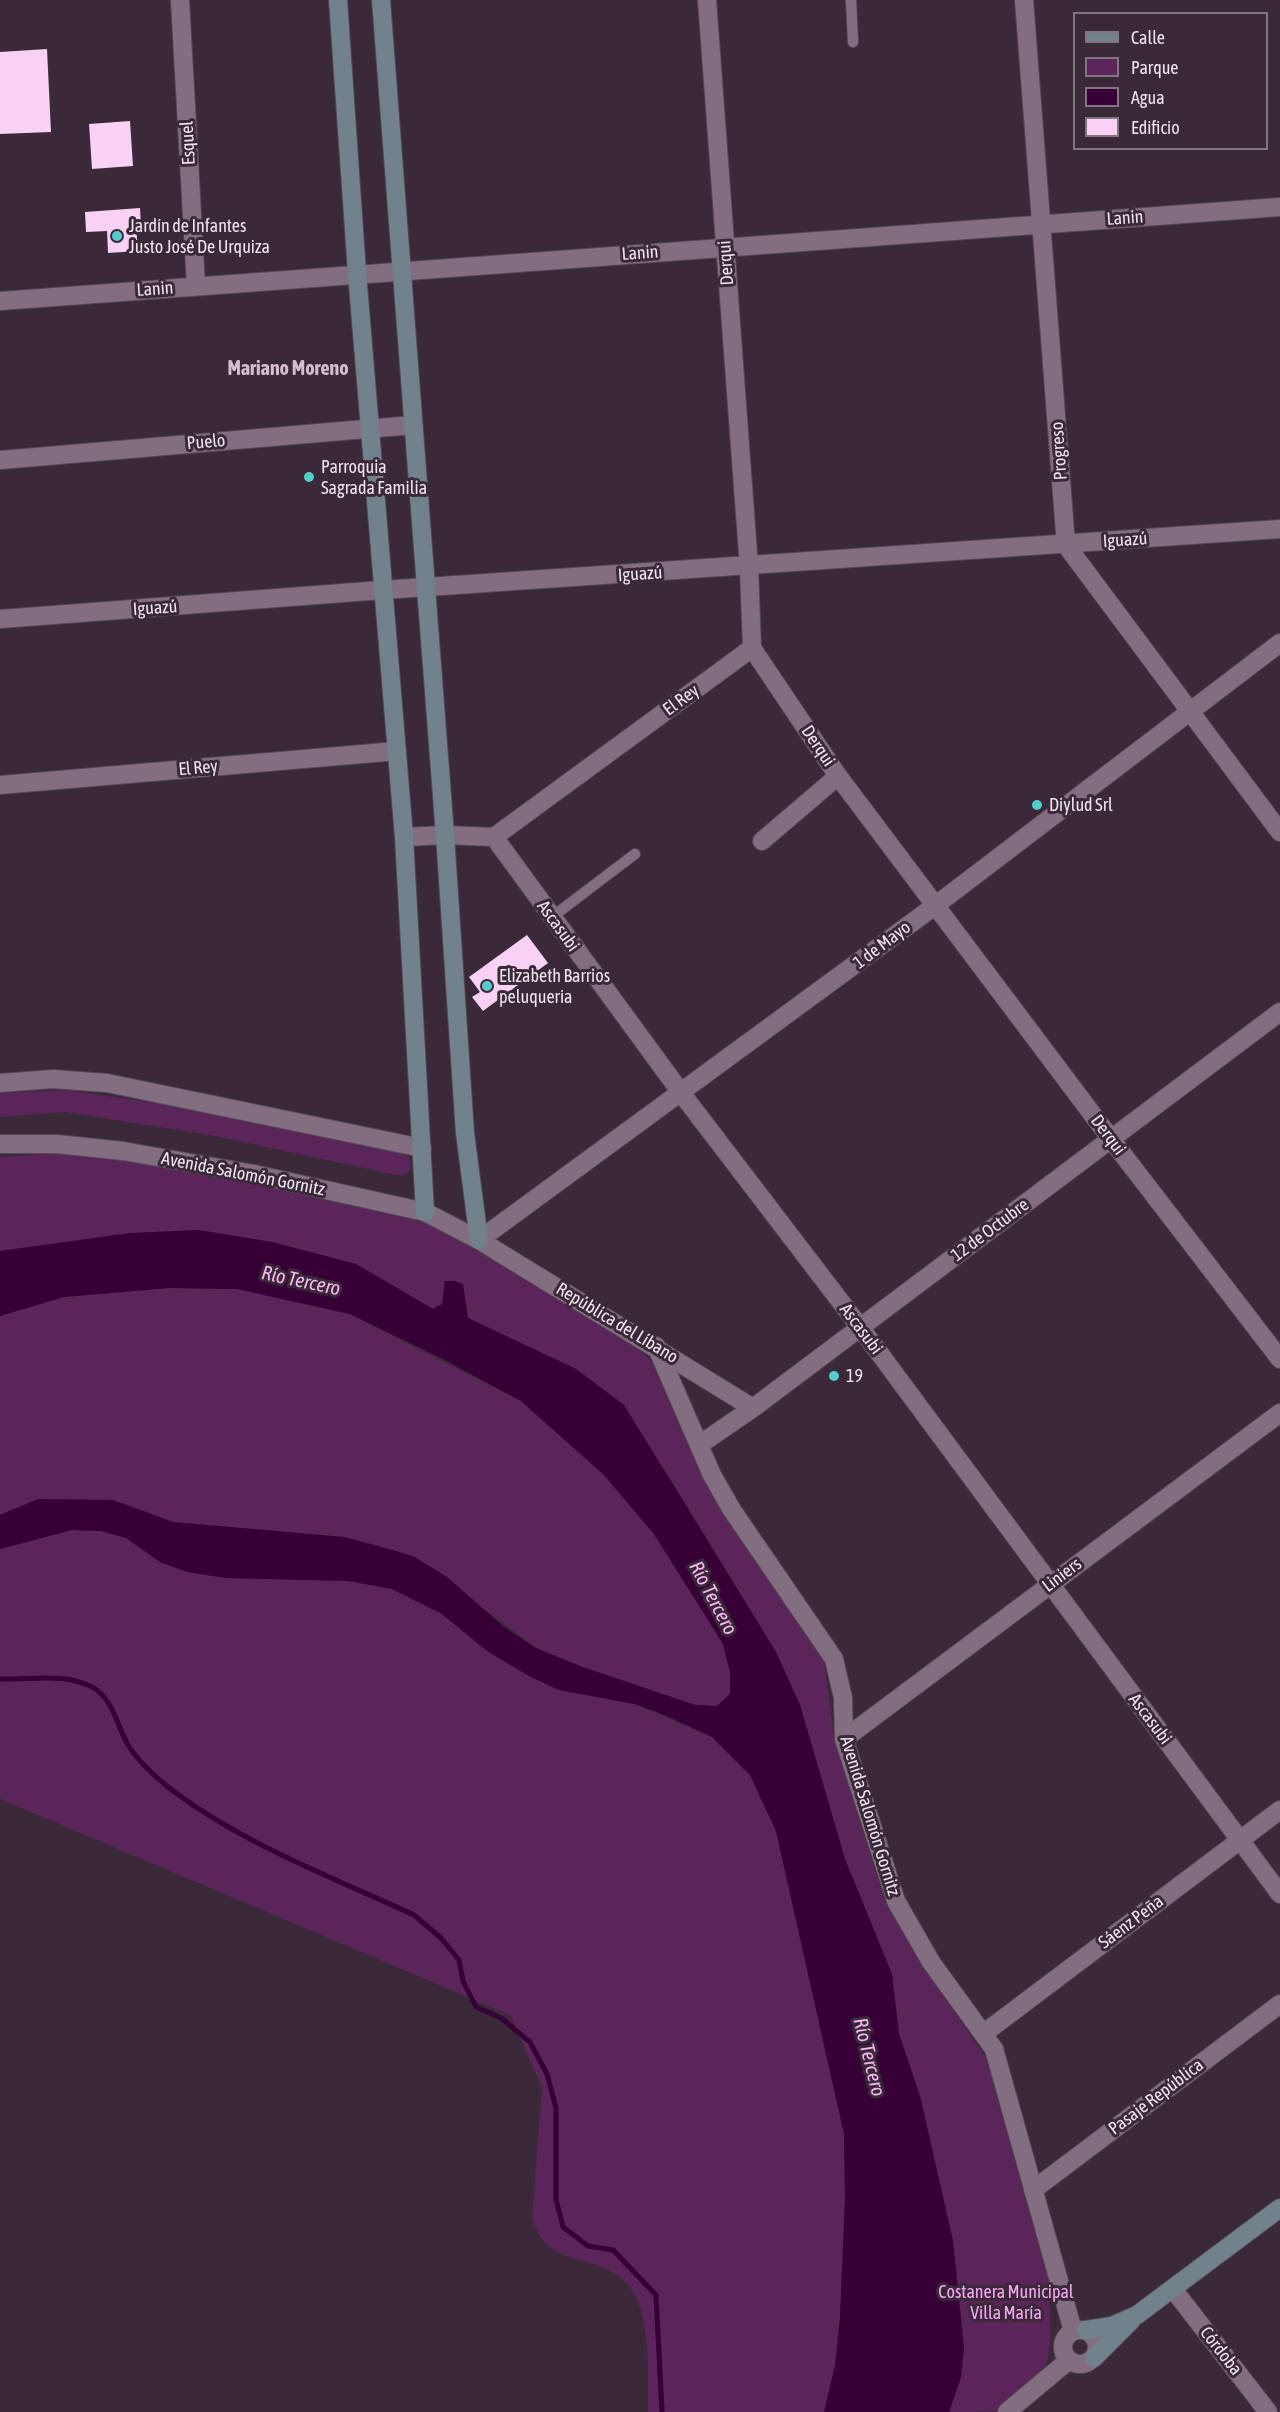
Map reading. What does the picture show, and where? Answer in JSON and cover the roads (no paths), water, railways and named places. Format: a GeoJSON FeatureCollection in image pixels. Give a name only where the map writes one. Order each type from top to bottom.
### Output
{"type":"FeatureCollection","features":[{"type":"Feature","properties":{"kind":"main road"},"geometry":{"type":"LineString","coordinates":[[338,0],[369,428],[404,837],[425,1212]]}},
{"type":"Feature","properties":{"kind":"main road"},"geometry":{"type":"LineString","coordinates":[[381,0],[445,835],[465,1133],[479,1240]]}},
{"type":"Feature","properties":{"kind":"main road"},"geometry":{"type":"LineString","coordinates":[[1094,2358],[1137,2315],[1280,2208]]}},
{"type":"Feature","properties":{"kind":"main road"},"geometry":{"type":"LineString","coordinates":[[1079,2330],[1112,2326],[1137,2315]]}},
{"type":"Feature","properties":{"kind":"street","name":"Esquel"},"geometry":{"type":"LineString","coordinates":[[180,0],[196,286]]}},
{"type":"Feature","properties":{"kind":"street","name":"Derqui"},"geometry":{"type":"LineString","coordinates":[[707,0],[749,567],[752,648],[838,776],[1280,1359]]}},
{"type":"Feature","properties":{"kind":"street","name":"Progreso"},"geometry":{"type":"LineString","coordinates":[[1024,0],[1043,223],[1066,545]]}},
{"type":"Feature","properties":{"kind":"street","name":"Lanin"},"geometry":{"type":"LineString","coordinates":[[0,301],[1280,207]]}},
{"type":"Feature","properties":{"kind":"street","name":"Puelo"},"geometry":{"type":"LineString","coordinates":[[0,460],[413,425]]}},
{"type":"Feature","properties":{"kind":"street","name":"Iguazú"},"geometry":{"type":"LineString","coordinates":[[0,619],[382,590],[749,567],[1280,529]]}},
{"type":"Feature","properties":{"kind":"street"},"geometry":{"type":"LineString","coordinates":[[1066,545],[1280,831]]}},
{"type":"Feature","properties":{"kind":"street","name":"1 de Mayo"},"geometry":{"type":"LineString","coordinates":[[479,1240],[682,1094],[1280,644]]}},
{"type":"Feature","properties":{"kind":"street","name":"El Rey"},"geometry":{"type":"LineString","coordinates":[[494,837],[752,648]]}},
{"type":"Feature","properties":{"kind":"street","name":"El Rey"},"geometry":{"type":"LineString","coordinates":[[0,785],[397,751]]}},
{"type":"Feature","properties":{"kind":"street"},"geometry":{"type":"LineString","coordinates":[[762,841],[838,776]]}},
{"type":"Feature","properties":{"kind":"street"},"geometry":{"type":"LineString","coordinates":[[404,837],[445,835],[494,837]]}},
{"type":"Feature","properties":{"kind":"street","name":"Ascasubi"},"geometry":{"type":"LineString","coordinates":[[494,837],[682,1094],[860,1327],[1280,1894]]}},
{"type":"Feature","properties":{"kind":"street","name":"12 de Octubre"},"geometry":{"type":"LineString","coordinates":[[699,1445],[753,1408],[1280,1012]]}},
{"type":"Feature","properties":{"kind":"street"},"geometry":{"type":"LineString","coordinates":[[0,1083],[53,1079],[107,1083],[422,1148]]}},
{"type":"Feature","properties":{"kind":"street","name":"Avenida Salomón Gornitz"},"geometry":{"type":"LineString","coordinates":[[0,1144],[57,1144],[123,1151],[254,1174],[425,1212],[479,1240]]}},
{"type":"Feature","properties":{"kind":"street","name":"República del Líbano"},"geometry":{"type":"LineString","coordinates":[[479,1240],[656,1346],[753,1408]]}},
{"type":"Feature","properties":{"kind":"street","name":"Avenida Salomón Gornitz"},"geometry":{"type":"LineString","coordinates":[[656,1346],[699,1445],[732,1510],[834,1659],[843,1698],[844,1739],[896,1901],[931,1962],[994,2049],[1033,2190],[1079,2330]]}},
{"type":"Feature","properties":{"kind":"street","name":"Liniers"},"geometry":{"type":"LineString","coordinates":[[844,1739],[1280,1413]]}},
{"type":"Feature","properties":{"kind":"street","name":"Sáenz Peña"},"geometry":{"type":"LineString","coordinates":[[982,2034],[1280,1810]]}},
{"type":"Feature","properties":{"kind":"street","name":"Pasaje República"},"geometry":{"type":"LineString","coordinates":[[1033,2190],[1280,2004]]}},
{"type":"Feature","properties":{"kind":"street","name":"Córdoba"},"geometry":{"type":"LineString","coordinates":[[1173,2289],[1268,2412]]}},
{"type":"Feature","properties":{"kind":"street"},"geometry":{"type":"LineString","coordinates":[[1079,2330],[1097,2342],[1094,2358],[1079,2364],[1069,2360],[1063,2346],[1067,2335],[1079,2330]]}},
{"type":"Feature","properties":{"kind":"street"},"geometry":{"type":"LineString","coordinates":[[1007,2412],[1069,2360]]}},
{"type":"Feature","properties":{"kind":"lane"},"geometry":{"type":"LineString","coordinates":[[850,0],[853,42]]}},
{"type":"Feature","properties":{"kind":"lane"},"geometry":{"type":"LineString","coordinates":[[552,917],[636,854]]}},
{"type":"Feature","properties":{"kind":"water","name":"Río Tercero"},"geometry":{"type":"Polygon","coordinates":[[[198,1230],[272,1242],[356,1264],[433,1309],[442,1304],[445,1281],[463,1284],[468,1318],[576,1369],[624,1405],[776,1652],[800,1705],[845,1859],[892,1974],[899,2034],[920,2096],[953,2241],[964,2348],[961,2377],[949,2412],[824,2412],[835,2366],[840,2318],[845,2197],[844,2134],[776,1831],[750,1775],[712,1737],[635,1704],[559,1690],[529,1676],[487,1651],[442,1614],[392,1589],[349,1581],[227,1578],[187,1572],[160,1562],[126,1538],[101,1531],[72,1530],[0,1549],[0,1515],[38,1499],[113,1500],[173,1522],[344,1537],[413,1556],[447,1577],[504,1627],[536,1648],[580,1666],[695,1705],[717,1706],[730,1694],[730,1672],[723,1644],[654,1534],[604,1475],[521,1401],[443,1359],[350,1314],[237,1289],[169,1288],[64,1297],[0,1316],[0,1251],[130,1233],[198,1230]]]}},
{"type":"Feature","properties":{"kind":"waterway"},"geometry":{"type":"LineString","coordinates":[[0,1679],[60,1678],[94,1688],[106,1699],[127,1743],[138,1759],[163,1783],[192,1804],[253,1840],[414,1915],[441,1938],[459,1960],[463,1981],[476,2007],[501,2018],[530,2042],[547,2074],[556,2108],[556,2199],[563,2227],[588,2246],[613,2250],[656,2295],[662,2412]]}},
{"type":"Feature","properties":{"kind":"place","name":"Jardín de Infantes Justo José De Urquiza"},"geometry":{"type":"Point","coordinates":[117,236]}},
{"type":"Feature","properties":{"kind":"place","name":"Parroquia Sagrada Familia"},"geometry":{"type":"Point","coordinates":[309,477]}},
{"type":"Feature","properties":{"kind":"place","name":"Diylud Srl"},"geometry":{"type":"Point","coordinates":[1037,805]}},
{"type":"Feature","properties":{"kind":"place","name":"Elizabeth Barrios peluqueria"},"geometry":{"type":"Point","coordinates":[487,986]}},
{"type":"Feature","properties":{"kind":"place","name":"19"},"geometry":{"type":"Point","coordinates":[834,1376]}},
{"type":"Feature","properties":{"kind":"district","name":"Mariano Moreno"},"geometry":{"type":"Point","coordinates":[288,369]}},
{"type":"Feature","properties":{"kind":"park label","name":"Costanera Municipal Villa María"},"geometry":{"type":"Point","coordinates":[1006,2302]}}]}
